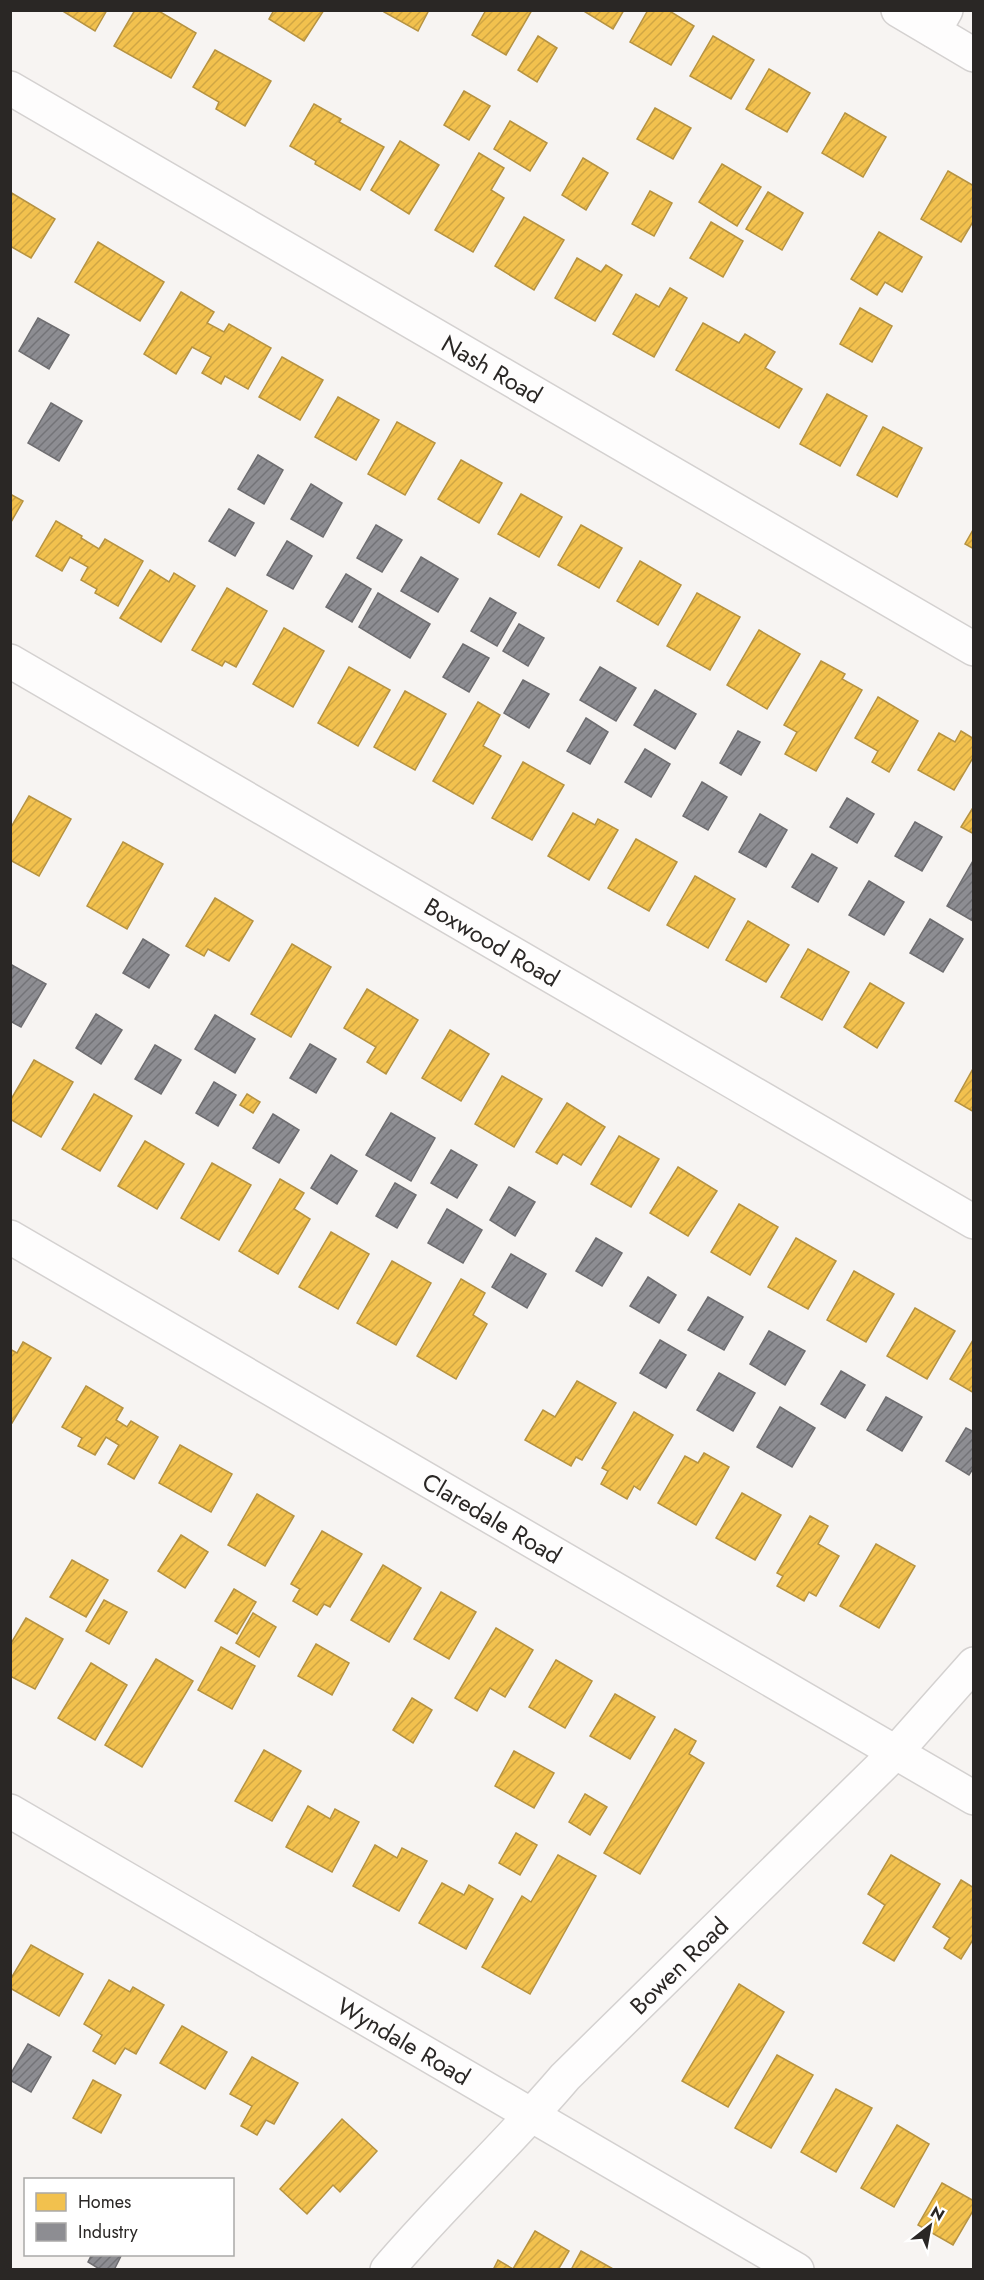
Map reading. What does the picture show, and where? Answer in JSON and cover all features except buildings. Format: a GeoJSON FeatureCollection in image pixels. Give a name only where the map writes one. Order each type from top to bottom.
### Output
{"type":"FeatureCollection","features":[{"type":"Feature","properties":{"kind":"street"},"geometry":{"type":"LineString","coordinates":[[898,10],[940,21],[974,55]]}},
{"type":"Feature","properties":{"kind":"street","name":"Nash Road"},"geometry":{"type":"LineString","coordinates":[[10,88],[974,649]]}},
{"type":"Feature","properties":{"kind":"street","name":"Boxwood Road"},"geometry":{"type":"LineString","coordinates":[[10,661],[974,1222]]}},
{"type":"Feature","properties":{"kind":"street","name":"Claredale Road"},"geometry":{"type":"LineString","coordinates":[[10,1237],[974,1798]]}},
{"type":"Feature","properties":{"kind":"street","name":"Bowen Road"},"geometry":{"type":"LineString","coordinates":[[387,2270],[410,2242],[532,2116],[565,2076],[895,1753],[974,1664]]}},
{"type":"Feature","properties":{"kind":"street","name":"Wyndale Road"},"geometry":{"type":"LineString","coordinates":[[10,1811],[797,2270]]}}]}
